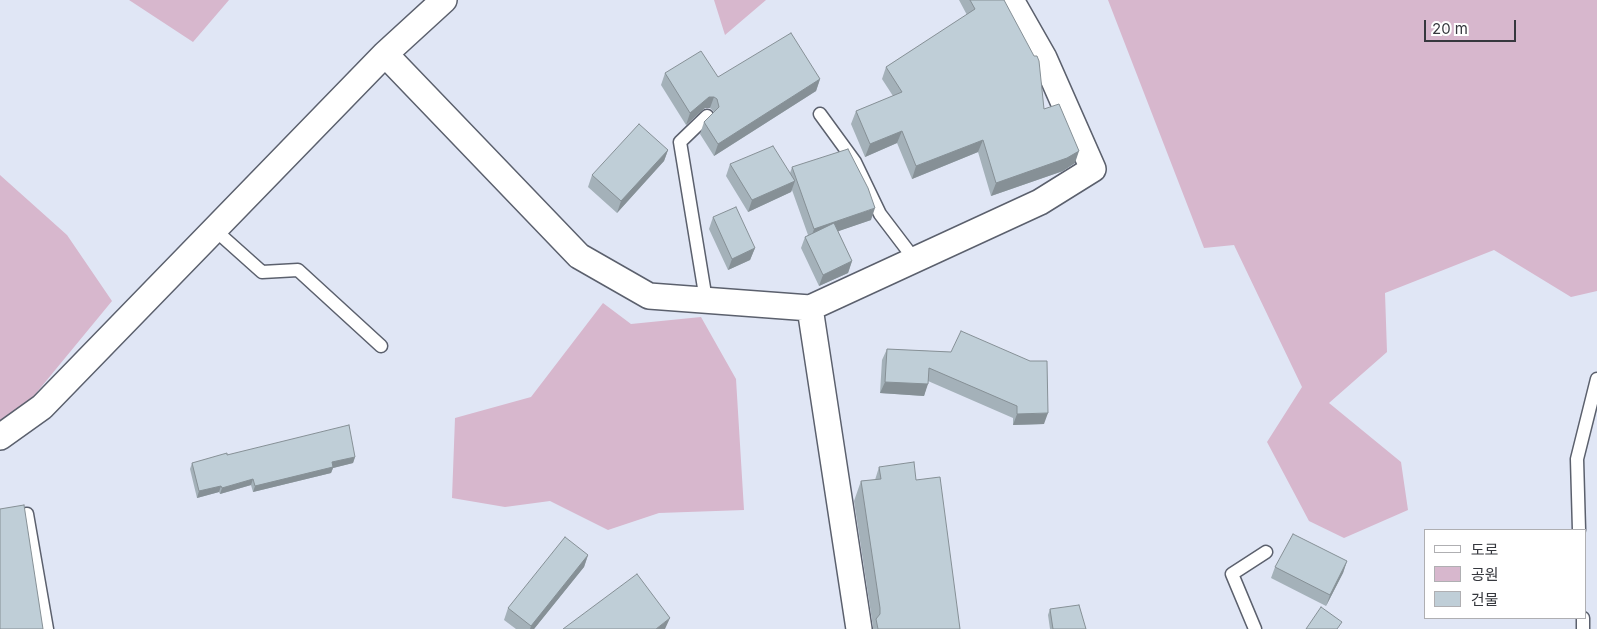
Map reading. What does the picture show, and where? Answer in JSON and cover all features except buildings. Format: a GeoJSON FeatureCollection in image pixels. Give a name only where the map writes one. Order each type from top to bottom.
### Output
{"type":"FeatureCollection","features":[{"type":"Feature","properties":{"kind":"street"},"geometry":{"type":"LineString","coordinates":[[0,437],[42,407],[385,54],[444,0]]}},
{"type":"Feature","properties":{"kind":"street"},"geometry":{"type":"LineString","coordinates":[[385,54],[580,256],[649,296],[810,308],[1040,202],[1093,169],[1044,58],[1011,0]]}},
{"type":"Feature","properties":{"kind":"street"},"geometry":{"type":"LineString","coordinates":[[810,308],[859,629]]}},
{"type":"Feature","properties":{"kind":"lane"},"geometry":{"type":"LineString","coordinates":[[820,114],[856,162],[880,214],[915,260]]}},
{"type":"Feature","properties":{"kind":"lane"},"geometry":{"type":"LineString","coordinates":[[706,300],[680,142],[707,116]]}},
{"type":"Feature","properties":{"kind":"lane"},"geometry":{"type":"LineString","coordinates":[[215,230],[262,272],[298,270],[380,346]]}},
{"type":"Feature","properties":{"kind":"lane"},"geometry":{"type":"LineString","coordinates":[[1579,529],[1576,459],[1597,379]]}},
{"type":"Feature","properties":{"kind":"lane"},"geometry":{"type":"LineString","coordinates":[[28,514],[47,629]]}},
{"type":"Feature","properties":{"kind":"lane"},"geometry":{"type":"LineString","coordinates":[[1255,629],[1232,574],[1266,552]]}},
{"type":"Feature","properties":{"kind":"green space"},"geometry":{"type":"Polygon","coordinates":[[[129,0],[229,0],[193,42],[129,0]]]}},
{"type":"Feature","properties":{"kind":"green space"},"geometry":{"type":"Polygon","coordinates":[[[714,0],[766,0],[725,35],[714,0]]]}},
{"type":"Feature","properties":{"kind":"green space"},"geometry":{"type":"Polygon","coordinates":[[[1108,0],[1597,0],[1597,291],[1571,297],[1494,250],[1385,293],[1387,352],[1329,403],[1401,462],[1408,510],[1344,538],[1309,521],[1267,442],[1302,387],[1234,245],[1204,248],[1108,0]]]}},
{"type":"Feature","properties":{"kind":"green space"},"geometry":{"type":"Polygon","coordinates":[[[0,175],[67,235],[112,301],[0,437],[0,175]]]}},
{"type":"Feature","properties":{"kind":"green space"},"geometry":{"type":"Polygon","coordinates":[[[603,303],[631,324],[701,317],[736,379],[744,510],[659,513],[608,530],[550,501],[505,507],[452,498],[455,418],[531,397],[603,303]]]}}]}
